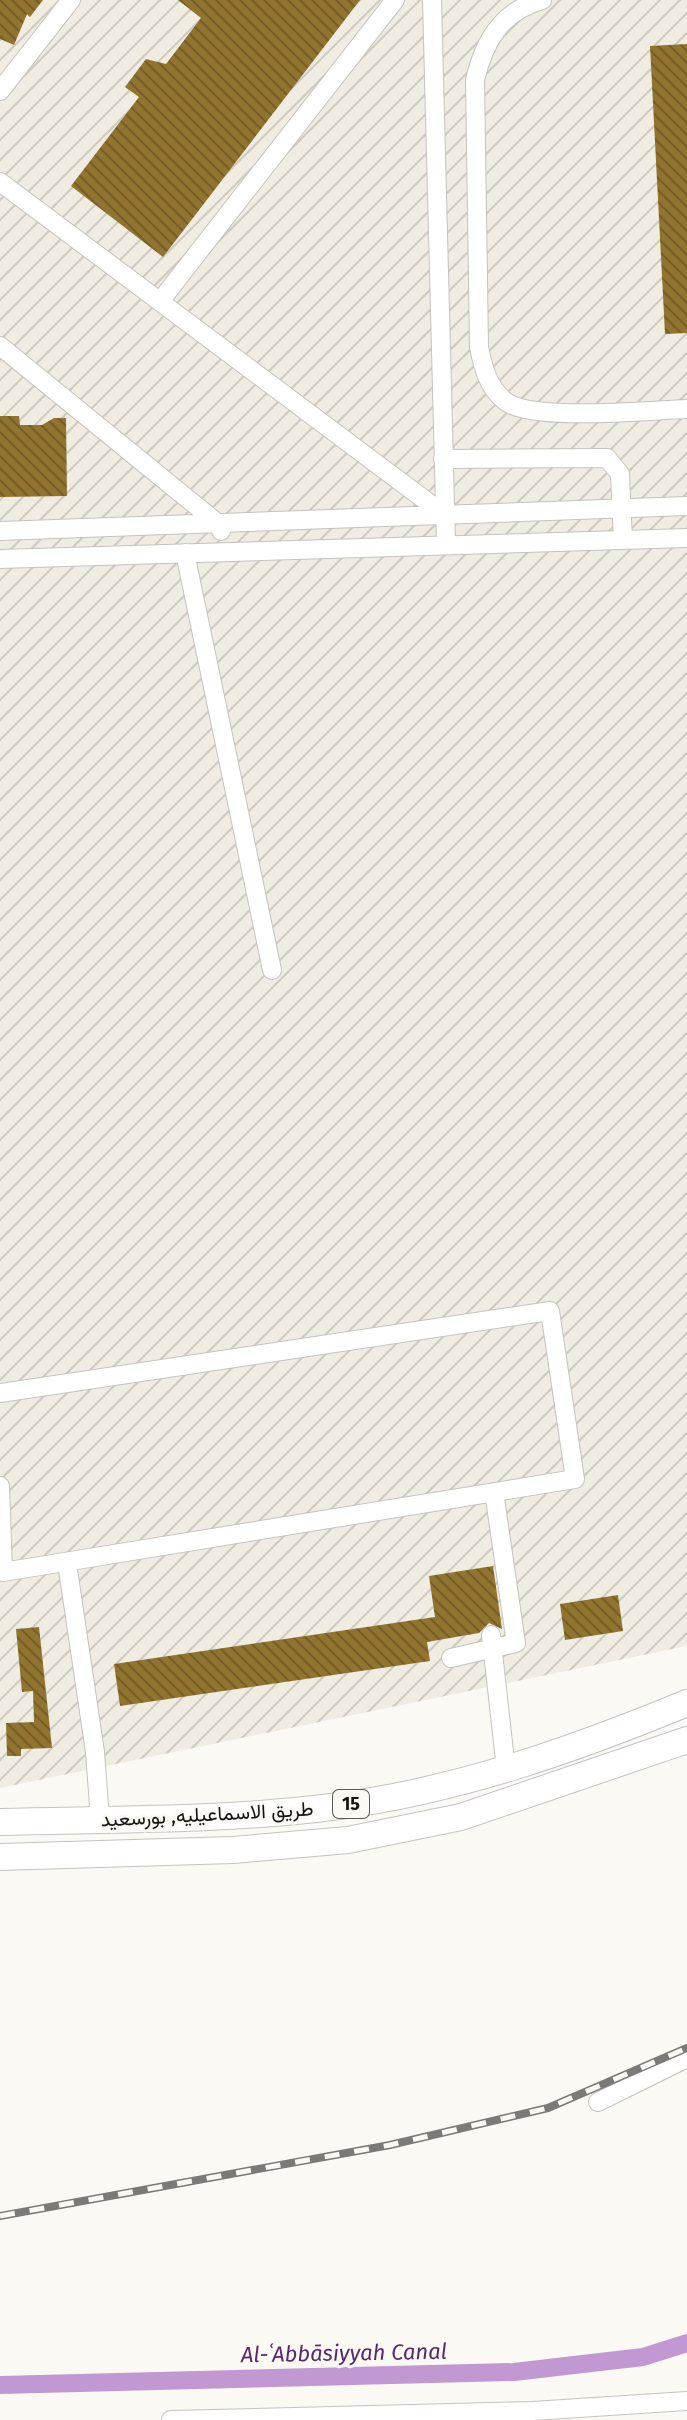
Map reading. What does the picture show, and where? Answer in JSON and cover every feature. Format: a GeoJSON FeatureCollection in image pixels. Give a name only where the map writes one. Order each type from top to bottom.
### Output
{"type":"FeatureCollection","features":[{"type":"Feature","properties":{"kind":"highway","name":"طريق الاسماعيليه, بورسعيد"},"geometry":{"type":"LineString","coordinates":[[0,1822],[230,1816],[342,1806],[506,1769],[687,1703]]}},
{"type":"Feature","properties":{"kind":"highway","name":"طريق الاسماعيليه, بورسعيد"},"geometry":{"type":"LineString","coordinates":[[0,1857],[291,1846],[405,1830],[502,1804],[687,1740]]}},
{"type":"Feature","properties":{"kind":"highway"},"geometry":{"type":"LineString","coordinates":[[139,1818],[135,1839],[139,1853]]}},
{"type":"Feature","properties":{"kind":"highway"},"geometry":{"type":"LineString","coordinates":[[69,1820],[74,1834],[70,1855]]}},
{"type":"Feature","properties":{"kind":"street"},"geometry":{"type":"LineString","coordinates":[[0,91],[71,0]]}},
{"type":"Feature","properties":{"kind":"street"},"geometry":{"type":"LineString","coordinates":[[161,300],[395,0]]}},
{"type":"Feature","properties":{"kind":"street"},"geometry":{"type":"LineString","coordinates":[[432,0],[446,544]]}},
{"type":"Feature","properties":{"kind":"street"},"geometry":{"type":"LineString","coordinates":[[542,0],[510,15],[494,30],[481,52],[475,80],[479,347],[483,370],[494,390],[506,402],[532,413],[687,409]]}},
{"type":"Feature","properties":{"kind":"street"},"geometry":{"type":"LineString","coordinates":[[0,182],[445,515]]}},
{"type":"Feature","properties":{"kind":"street"},"geometry":{"type":"LineString","coordinates":[[0,346],[221,526],[223,552]]}},
{"type":"Feature","properties":{"kind":"street"},"geometry":{"type":"LineString","coordinates":[[443,459],[602,456],[613,462],[620,474],[623,540]]}},
{"type":"Feature","properties":{"kind":"street"},"geometry":{"type":"LineString","coordinates":[[0,531],[221,526],[687,506]]}},
{"type":"Feature","properties":{"kind":"street"},"geometry":{"type":"LineString","coordinates":[[0,559],[687,538]]}},
{"type":"Feature","properties":{"kind":"street"},"geometry":{"type":"LineString","coordinates":[[185,553],[272,970]]}},
{"type":"Feature","properties":{"kind":"street"},"geometry":{"type":"LineString","coordinates":[[0,1393],[550,1311],[575,1479],[3,1572],[0,1486]]}},
{"type":"Feature","properties":{"kind":"street"},"geometry":{"type":"LineString","coordinates":[[451,1658],[492,1641],[516,1643],[494,1492]]}},
{"type":"Feature","properties":{"kind":"street"},"geometry":{"type":"LineString","coordinates":[[67,1563],[95,1752],[100,1819]]}},
{"type":"Feature","properties":{"kind":"street"},"geometry":{"type":"LineString","coordinates":[[492,1641],[506,1769]]}},
{"type":"Feature","properties":{"kind":"street"},"geometry":{"type":"LineString","coordinates":[[598,2102],[687,2058]]}},
{"type":"Feature","properties":{"kind":"street"},"geometry":{"type":"LineString","coordinates":[[171,2420],[533,2411],[687,2401]]}},
{"type":"Feature","properties":{"kind":"shaded area"},"geometry":{"type":"Polygon","coordinates":[[[0,0],[687,0],[687,1646],[0,1788],[0,0]]]}},
{"type":"Feature","properties":{"kind":"building"},"geometry":{"type":"Polygon","coordinates":[[[0,0],[43,0],[30,17],[27,14],[14,45],[0,39],[0,0]]]}},
{"type":"Feature","properties":{"kind":"building"},"geometry":{"type":"Polygon","coordinates":[[[178,0],[360,0],[163,257],[71,186],[139,97],[125,87],[146,59],[166,64],[201,18],[178,0]]]}},
{"type":"Feature","properties":{"kind":"building"},"geometry":{"type":"Polygon","coordinates":[[[687,44],[687,333],[665,334],[650,46],[687,44]]]}},
{"type":"Feature","properties":{"kind":"building"},"geometry":{"type":"Polygon","coordinates":[[[0,416],[19,416],[20,425],[42,425],[54,418],[66,418],[67,496],[0,497],[0,416]]]}},
{"type":"Feature","properties":{"kind":"building"},"geometry":{"type":"Polygon","coordinates":[[[493,1566],[502,1629],[489,1623],[479,1633],[427,1642],[430,1661],[120,1706],[114,1664],[435,1617],[429,1576],[493,1566]]]}},
{"type":"Feature","properties":{"kind":"building"},"geometry":{"type":"Polygon","coordinates":[[[618,1595],[623,1631],[565,1640],[560,1604],[618,1595]]]}},
{"type":"Feature","properties":{"kind":"building"},"geometry":{"type":"Polygon","coordinates":[[[39,1627],[52,1748],[21,1749],[21,1756],[7,1756],[6,1723],[34,1722],[33,1691],[22,1692],[16,1629],[39,1627]]]}},
{"type":"Feature","properties":{"kind":"waterway","name":"Al-ʿAbbāsiyyah Canal"},"geometry":{"type":"LineString","coordinates":[[0,2385],[514,2372],[643,2357],[687,2343]]}},
{"type":"Feature","properties":{"kind":"railway"},"geometry":{"type":"LineString","coordinates":[[0,2216],[390,2145],[548,2108],[687,2048]]}}]}
